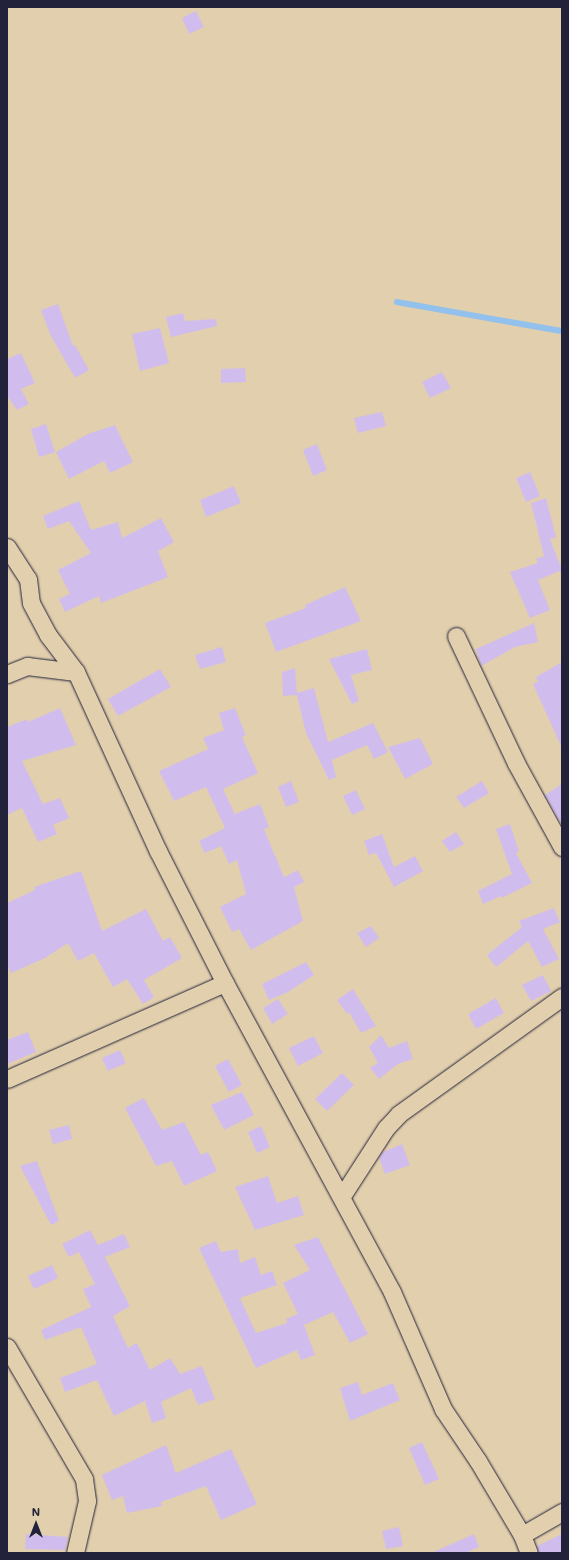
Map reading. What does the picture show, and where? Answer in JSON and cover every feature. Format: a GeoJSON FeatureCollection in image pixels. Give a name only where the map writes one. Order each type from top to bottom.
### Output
{"type":"FeatureCollection","features":[{"type":"Feature","properties":{"kind":"street"},"geometry":{"type":"LineString","coordinates":[[7,547],[28,579],[31,603],[48,635],[76,672],[158,851],[225,983],[342,1196],[392,1292],[443,1409],[522,1535],[529,1553]]}},
{"type":"Feature","properties":{"kind":"street"},"geometry":{"type":"LineString","coordinates":[[456,636],[516,763],[562,847]]}},
{"type":"Feature","properties":{"kind":"street"},"geometry":{"type":"LineString","coordinates":[[7,674],[28,666],[76,672]]}},
{"type":"Feature","properties":{"kind":"street"},"geometry":{"type":"LineString","coordinates":[[7,1079],[225,983]]}},
{"type":"Feature","properties":{"kind":"street"},"geometry":{"type":"LineString","coordinates":[[342,1196],[386,1128],[400,1114],[562,997]]}},
{"type":"Feature","properties":{"kind":"street"},"geometry":{"type":"LineString","coordinates":[[7,1347],[84,1479],[87,1501],[75,1553]]}},
{"type":"Feature","properties":{"kind":"street"},"geometry":{"type":"LineString","coordinates":[[522,1535],[562,1512]]}},
{"type":"Feature","properties":{"kind":"building"},"geometry":{"type":"Polygon","coordinates":[[[196,11],[204,27],[189,34],[182,18],[196,11]]]}},
{"type":"Feature","properties":{"kind":"building"},"geometry":{"type":"Polygon","coordinates":[[[58,304],[73,346],[75,345],[89,370],[75,378],[51,336],[41,310],[58,304]]]}},
{"type":"Feature","properties":{"kind":"building"},"geometry":{"type":"Polygon","coordinates":[[[183,313],[185,321],[216,319],[217,326],[171,337],[166,317],[183,313]]]}},
{"type":"Feature","properties":{"kind":"building"},"geometry":{"type":"Polygon","coordinates":[[[160,328],[169,363],[140,371],[132,334],[160,328]]]}},
{"type":"Feature","properties":{"kind":"building"},"geometry":{"type":"Polygon","coordinates":[[[21,353],[35,383],[21,389],[29,404],[17,410],[7,396],[7,359],[21,353]]]}},
{"type":"Feature","properties":{"kind":"building"},"geometry":{"type":"Polygon","coordinates":[[[245,368],[246,382],[221,383],[221,369],[245,368]]]}},
{"type":"Feature","properties":{"kind":"building"},"geometry":{"type":"Polygon","coordinates":[[[442,372],[451,388],[430,398],[422,382],[442,372]]]}},
{"type":"Feature","properties":{"kind":"building"},"geometry":{"type":"Polygon","coordinates":[[[382,412],[386,426],[358,433],[354,418],[382,412]]]}},
{"type":"Feature","properties":{"kind":"building"},"geometry":{"type":"Polygon","coordinates":[[[46,424],[55,452],[39,457],[31,429],[46,424]]]}},
{"type":"Feature","properties":{"kind":"building"},"geometry":{"type":"Polygon","coordinates":[[[115,425],[133,462],[110,473],[104,461],[69,479],[56,452],[88,434],[115,425]]]}},
{"type":"Feature","properties":{"kind":"building"},"geometry":{"type":"Polygon","coordinates":[[[317,444],[327,470],[313,476],[303,450],[317,444]]]}},
{"type":"Feature","properties":{"kind":"building"},"geometry":{"type":"Polygon","coordinates":[[[530,472],[540,496],[526,502],[516,478],[530,472]]]}},
{"type":"Feature","properties":{"kind":"building"},"geometry":{"type":"Polygon","coordinates":[[[234,486],[241,503],[206,517],[200,500],[234,486]]]}},
{"type":"Feature","properties":{"kind":"building"},"geometry":{"type":"Polygon","coordinates":[[[546,498],[556,537],[550,539],[562,570],[538,580],[550,610],[530,618],[510,572],[538,563],[536,559],[544,556],[531,503],[546,498]]]}},
{"type":"Feature","properties":{"kind":"building"},"geometry":{"type":"Polygon","coordinates":[[[79,501],[91,530],[118,522],[122,538],[161,518],[174,542],[158,551],[168,577],[101,603],[99,596],[65,612],[59,599],[70,594],[58,570],[91,553],[69,521],[48,529],[43,516],[79,501]]]}},
{"type":"Feature","properties":{"kind":"building"},"geometry":{"type":"Polygon","coordinates":[[[345,587],[361,621],[276,652],[265,623],[306,608],[305,605],[345,587]]]}},
{"type":"Feature","properties":{"kind":"building"},"geometry":{"type":"Polygon","coordinates":[[[534,623],[538,642],[515,647],[481,666],[476,649],[534,623]]]}},
{"type":"Feature","properties":{"kind":"building"},"geometry":{"type":"Polygon","coordinates":[[[222,647],[226,662],[200,669],[195,655],[222,647]]]}},
{"type":"Feature","properties":{"kind":"building"},"geometry":{"type":"Polygon","coordinates":[[[367,649],[372,670],[351,675],[359,701],[352,704],[329,659],[367,649]]]}},
{"type":"Feature","properties":{"kind":"building"},"geometry":{"type":"Polygon","coordinates":[[[562,662],[562,748],[533,684],[538,682],[536,677],[562,662]]]}},
{"type":"Feature","properties":{"kind":"building"},"geometry":{"type":"Polygon","coordinates":[[[295,668],[297,693],[314,688],[328,742],[373,723],[388,752],[374,759],[367,745],[332,760],[336,777],[329,780],[306,733],[297,695],[283,696],[282,672],[295,668]]]}},
{"type":"Feature","properties":{"kind":"building"},"geometry":{"type":"Polygon","coordinates":[[[160,669],[171,687],[118,716],[108,699],[160,669]]]}},
{"type":"Feature","properties":{"kind":"building"},"geometry":{"type":"Polygon","coordinates":[[[60,708],[76,745],[22,761],[43,804],[60,798],[69,818],[53,825],[57,834],[38,842],[22,808],[7,815],[7,727],[27,719],[28,722],[60,708]]]}},
{"type":"Feature","properties":{"kind":"building"},"geometry":{"type":"Polygon","coordinates":[[[235,708],[246,735],[242,737],[258,773],[223,789],[235,814],[260,804],[269,827],[264,829],[284,877],[298,870],[304,882],[294,887],[303,921],[251,950],[239,929],[232,932],[220,907],[246,894],[237,860],[229,864],[221,846],[205,853],[199,841],[225,828],[206,787],[174,801],[159,771],[208,749],[203,738],[224,730],[219,713],[235,708]]]}},
{"type":"Feature","properties":{"kind":"building"},"geometry":{"type":"Polygon","coordinates":[[[420,738],[433,764],[405,779],[388,747],[420,738]]]}},
{"type":"Feature","properties":{"kind":"building"},"geometry":{"type":"Polygon","coordinates":[[[291,781],[299,802],[286,807],[278,787],[291,781]]]}},
{"type":"Feature","properties":{"kind":"building"},"geometry":{"type":"Polygon","coordinates":[[[482,781],[489,793],[464,808],[456,797],[482,781]]]}},
{"type":"Feature","properties":{"kind":"building"},"geometry":{"type":"Polygon","coordinates":[[[562,784],[562,825],[545,795],[562,784]]]}},
{"type":"Feature","properties":{"kind":"building"},"geometry":{"type":"Polygon","coordinates":[[[356,790],[365,809],[352,815],[343,796],[356,790]]]}},
{"type":"Feature","properties":{"kind":"building"},"geometry":{"type":"Polygon","coordinates":[[[510,824],[519,851],[516,853],[532,883],[502,898],[501,896],[483,904],[478,891],[512,874],[496,829],[510,824]]]}},
{"type":"Feature","properties":{"kind":"building"},"geometry":{"type":"Polygon","coordinates":[[[456,832],[464,844],[450,852],[442,841],[456,832]]]}},
{"type":"Feature","properties":{"kind":"building"},"geometry":{"type":"Polygon","coordinates":[[[382,834],[394,867],[415,856],[423,871],[394,887],[376,853],[369,855],[364,841],[382,834]]]}},
{"type":"Feature","properties":{"kind":"building"},"geometry":{"type":"Polygon","coordinates":[[[81,871],[102,931],[146,909],[163,941],[170,937],[182,958],[144,980],[154,997],[143,1004],[127,979],[113,987],[94,953],[78,961],[68,943],[45,958],[11,973],[7,965],[7,903],[35,890],[34,887],[81,871]]]}},
{"type":"Feature","properties":{"kind":"building"},"geometry":{"type":"Polygon","coordinates":[[[554,908],[560,922],[543,929],[559,959],[542,967],[528,941],[496,967],[487,955],[522,927],[519,921],[554,908]]]}},
{"type":"Feature","properties":{"kind":"building"},"geometry":{"type":"Polygon","coordinates":[[[371,926],[379,938],[366,947],[357,933],[371,926]]]}},
{"type":"Feature","properties":{"kind":"building"},"geometry":{"type":"Polygon","coordinates":[[[306,962],[314,975],[288,992],[269,1000],[262,984],[306,962]]]}},
{"type":"Feature","properties":{"kind":"building"},"geometry":{"type":"Polygon","coordinates":[[[543,975],[551,991],[531,1001],[522,985],[543,975]]]}},
{"type":"Feature","properties":{"kind":"building"},"geometry":{"type":"Polygon","coordinates":[[[353,989],[376,1026],[361,1033],[349,1012],[347,1014],[337,1000],[353,989]]]}},
{"type":"Feature","properties":{"kind":"building"},"geometry":{"type":"Polygon","coordinates":[[[496,998],[504,1013],[476,1029],[468,1014],[496,998]]]}},
{"type":"Feature","properties":{"kind":"building"},"geometry":{"type":"Polygon","coordinates":[[[278,999],[288,1014],[272,1024],[263,1008],[278,999]]]}},
{"type":"Feature","properties":{"kind":"building"},"geometry":{"type":"Polygon","coordinates":[[[28,1032],[36,1052],[7,1064],[7,1040],[28,1032]]]}},
{"type":"Feature","properties":{"kind":"building"},"geometry":{"type":"Polygon","coordinates":[[[381,1035],[389,1048],[407,1041],[413,1059],[398,1064],[379,1079],[370,1068],[378,1063],[369,1047],[381,1035]]]}},
{"type":"Feature","properties":{"kind":"building"},"geometry":{"type":"Polygon","coordinates":[[[314,1036],[323,1053],[298,1066],[289,1048],[314,1036]]]}},
{"type":"Feature","properties":{"kind":"building"},"geometry":{"type":"Polygon","coordinates":[[[120,1050],[126,1063],[108,1071],[102,1058],[120,1050]]]}},
{"type":"Feature","properties":{"kind":"building"},"geometry":{"type":"Polygon","coordinates":[[[228,1059],[242,1085],[229,1092],[215,1066],[228,1059]]]}},
{"type":"Feature","properties":{"kind":"building"},"geometry":{"type":"Polygon","coordinates":[[[342,1073],[354,1085],[327,1111],[315,1099],[342,1073]]]}},
{"type":"Feature","properties":{"kind":"building"},"geometry":{"type":"Polygon","coordinates":[[[242,1092],[254,1115],[224,1130],[211,1105],[242,1092]]]}},
{"type":"Feature","properties":{"kind":"building"},"geometry":{"type":"Polygon","coordinates":[[[144,1098],[162,1130],[184,1122],[201,1155],[208,1152],[217,1171],[184,1186],[172,1161],[156,1166],[125,1108],[144,1098]]]}},
{"type":"Feature","properties":{"kind":"building"},"geometry":{"type":"Polygon","coordinates":[[[69,1125],[72,1139],[53,1144],[49,1130],[69,1125]]]}},
{"type":"Feature","properties":{"kind":"building"},"geometry":{"type":"Polygon","coordinates":[[[261,1126],[270,1147],[257,1153],[248,1132],[261,1126]]]}},
{"type":"Feature","properties":{"kind":"building"},"geometry":{"type":"Polygon","coordinates":[[[402,1144],[410,1165],[385,1174],[379,1158],[383,1152],[402,1144]]]}},
{"type":"Feature","properties":{"kind":"building"},"geometry":{"type":"Polygon","coordinates":[[[37,1161],[59,1221],[51,1225],[20,1166],[37,1161]]]}},
{"type":"Feature","properties":{"kind":"building"},"geometry":{"type":"Polygon","coordinates":[[[268,1176],[277,1203],[298,1196],[304,1215],[255,1230],[235,1187],[268,1176]]]}},
{"type":"Feature","properties":{"kind":"building"},"geometry":{"type":"Polygon","coordinates":[[[90,1230],[98,1245],[124,1234],[130,1247],[105,1257],[130,1306],[113,1316],[128,1348],[137,1343],[150,1370],[170,1358],[180,1374],[202,1366],[215,1399],[198,1405],[191,1388],[161,1402],[166,1418],[152,1423],[145,1401],[114,1416],[97,1380],[65,1392],[60,1378],[97,1364],[81,1327],[45,1340],[41,1330],[91,1307],[83,1289],[95,1284],[79,1252],[69,1257],[62,1244],[90,1230]]]}},
{"type":"Feature","properties":{"kind":"building"},"geometry":{"type":"Polygon","coordinates":[[[318,1237],[368,1334],[350,1343],[333,1312],[304,1325],[315,1355],[301,1360],[297,1350],[256,1368],[199,1248],[216,1241],[221,1252],[238,1249],[240,1263],[255,1257],[261,1275],[272,1271],[277,1285],[240,1298],[256,1333],[287,1323],[286,1319],[298,1314],[283,1283],[310,1270],[294,1245],[318,1237]]]}},
{"type":"Feature","properties":{"kind":"building"},"geometry":{"type":"Polygon","coordinates":[[[52,1265],[58,1278],[34,1289],[28,1276],[52,1265]]]}},
{"type":"Feature","properties":{"kind":"building"},"geometry":{"type":"Polygon","coordinates":[[[358,1382],[362,1395],[393,1383],[400,1400],[350,1421],[340,1388],[358,1382]]]}},
{"type":"Feature","properties":{"kind":"building"},"geometry":{"type":"Polygon","coordinates":[[[422,1442],[439,1479],[425,1485],[409,1448],[422,1442]]]}},
{"type":"Feature","properties":{"kind":"building"},"geometry":{"type":"Polygon","coordinates":[[[166,1445],[176,1473],[231,1449],[257,1504],[221,1520],[206,1486],[161,1502],[162,1506],[127,1513],[123,1496],[112,1500],[102,1475],[166,1445]]]}},
{"type":"Feature","properties":{"kind":"building"},"geometry":{"type":"Polygon","coordinates":[[[399,1527],[403,1546],[386,1549],[382,1531],[399,1527]]]}},
{"type":"Feature","properties":{"kind":"building"},"geometry":{"type":"Polygon","coordinates":[[[26,1534],[68,1537],[65,1550],[25,1549],[26,1534]]]}},
{"type":"Feature","properties":{"kind":"building"},"geometry":{"type":"Polygon","coordinates":[[[474,1534],[479,1547],[465,1553],[431,1553],[474,1534]]]}},
{"type":"Feature","properties":{"kind":"building"},"geometry":{"type":"Polygon","coordinates":[[[562,1534],[562,1553],[539,1553],[537,1546],[562,1534]]]}},
{"type":"Feature","properties":{"kind":"waterway"},"geometry":{"type":"LineString","coordinates":[[397,302],[562,331]]}}]}
